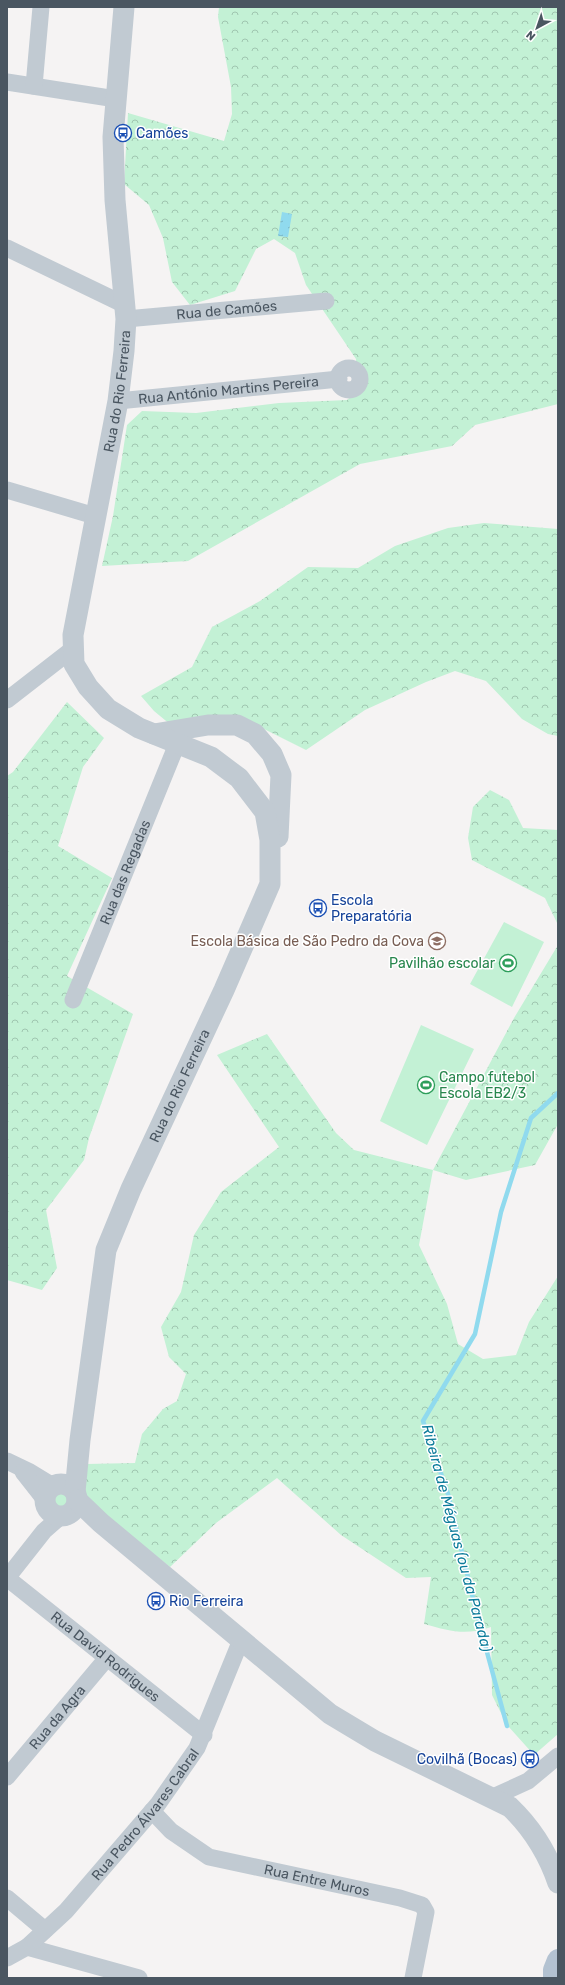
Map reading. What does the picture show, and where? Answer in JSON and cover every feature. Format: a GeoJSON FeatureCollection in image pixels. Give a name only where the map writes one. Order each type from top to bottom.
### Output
{"type":"FeatureCollection","features":[{"type":"Feature","properties":{"kind":"main road"},"geometry":{"type":"LineString","coordinates":[[554,1978],[554,1970],[558,1960]]}},
{"type":"Feature","properties":{"kind":"street"},"geometry":{"type":"LineString","coordinates":[[34,86],[41,7]]}},
{"type":"Feature","properties":{"kind":"street","name":"Rua do Rio Ferreira"},"geometry":{"type":"LineString","coordinates":[[61,1500],[80,1440],[106,1250],[131,1190],[224,990],[270,884],[270,840],[265,812],[239,778],[211,757],[139,728],[108,709],[88,687],[74,664],[73,635],[118,401],[126,312],[115,200],[113,137],[124,7]]}},
{"type":"Feature","properties":{"kind":"street"},"geometry":{"type":"LineString","coordinates":[[7,82],[116,99]]}},
{"type":"Feature","properties":{"kind":"street"},"geometry":{"type":"LineString","coordinates":[[7,248],[126,312]]}},
{"type":"Feature","properties":{"kind":"street","name":"Rua de Camões"},"geometry":{"type":"LineString","coordinates":[[126,312],[326,301]]}},
{"type":"Feature","properties":{"kind":"street","name":"Rua António Martins Pereira"},"geometry":{"type":"LineString","coordinates":[[118,401],[339,379]]}},
{"type":"Feature","properties":{"kind":"street"},"geometry":{"type":"LineString","coordinates":[[7,490],[95,516]]}},
{"type":"Feature","properties":{"kind":"street"},"geometry":{"type":"LineString","coordinates":[[7,700],[74,648]]}},
{"type":"Feature","properties":{"kind":"street"},"geometry":{"type":"LineString","coordinates":[[154,734],[208,725],[237,725],[255,734],[272,754],[281,776],[277,854],[270,884]]}},
{"type":"Feature","properties":{"kind":"street"},"geometry":{"type":"LineString","coordinates":[[211,757],[209,740],[214,733],[237,725]]}},
{"type":"Feature","properties":{"kind":"street","name":"Rua das Regadas"},"geometry":{"type":"LineString","coordinates":[[73,1000],[177,744]]}},
{"type":"Feature","properties":{"kind":"street"},"geometry":{"type":"LineString","coordinates":[[13,1464],[61,1500],[101,1523],[330,1714],[375,1741],[510,1806],[526,1823],[544,1852],[558,1883]]}},
{"type":"Feature","properties":{"kind":"street"},"geometry":{"type":"LineString","coordinates":[[7,1578],[44,1531],[61,1500]]}},
{"type":"Feature","properties":{"kind":"street","name":"Rua David Rodrigues"},"geometry":{"type":"LineString","coordinates":[[7,1578],[204,1735]]}},
{"type":"Feature","properties":{"kind":"street","name":"Rua Pedro Álvares Cabral"},"geometry":{"type":"LineString","coordinates":[[7,1958],[27,1947],[66,1911],[152,1811],[197,1748],[204,1735],[241,1640]]}},
{"type":"Feature","properties":{"kind":"street","name":"Rua da Agra"},"geometry":{"type":"LineString","coordinates":[[7,1777],[107,1658]]}},
{"type":"Feature","properties":{"kind":"street"},"geometry":{"type":"LineString","coordinates":[[493,1797],[528,1781],[558,1756]]}},
{"type":"Feature","properties":{"kind":"street","name":"Rua Entre Muros"},"geometry":{"type":"LineString","coordinates":[[152,1811],[171,1831],[209,1857],[400,1898],[422,1905],[426,1912],[413,1978]]}},
{"type":"Feature","properties":{"kind":"street"},"geometry":{"type":"LineString","coordinates":[[7,1898],[45,1930]]}},
{"type":"Feature","properties":{"kind":"street"},"geometry":{"type":"LineString","coordinates":[[27,1947],[139,1978]]}},
{"type":"Feature","properties":{"kind":"green space"},"geometry":{"type":"Polygon","coordinates":[[[219,7],[558,7],[558,404],[475,425],[452,446],[360,464],[188,561],[102,566],[113,516],[127,425],[142,411],[196,413],[279,403],[347,400],[357,392],[356,359],[306,285],[295,253],[274,239],[256,249],[235,291],[190,305],[172,282],[163,238],[149,205],[124,184],[128,113],[224,141],[232,114],[231,87],[218,17],[219,7]]]}},
{"type":"Feature","properties":{"kind":"green space"},"geometry":{"type":"Polygon","coordinates":[[[484,523],[558,529],[558,736],[548,734],[522,719],[486,681],[455,671],[426,682],[365,710],[306,750],[264,729],[177,730],[154,711],[141,696],[192,667],[212,627],[260,601],[308,567],[358,568],[395,546],[448,528],[484,523]]]}},
{"type":"Feature","properties":{"kind":"green space"},"geometry":{"type":"Polygon","coordinates":[[[67,702],[104,738],[83,767],[58,846],[112,878],[67,976],[133,1014],[89,1138],[84,1160],[46,1210],[57,1268],[42,1290],[7,1280],[7,776],[13,772],[67,702]]]}},
{"type":"Feature","properties":{"kind":"green space"},"geometry":{"type":"Polygon","coordinates":[[[490,790],[509,800],[523,828],[558,830],[558,925],[545,898],[472,860],[468,838],[473,807],[490,790]]]}},
{"type":"Feature","properties":{"kind":"green space","name":"Pavilhão escolar"},"geometry":{"type":"Polygon","coordinates":[[[504,922],[544,942],[512,1007],[470,984],[504,922]]]}},
{"type":"Feature","properties":{"kind":"green space"},"geometry":{"type":"Polygon","coordinates":[[[558,945],[558,1124],[535,1165],[466,1180],[433,1170],[514,1018],[558,945]]]}},
{"type":"Feature","properties":{"kind":"green space","name":"Campo futebol Escola EB2/3"},"geometry":{"type":"Polygon","coordinates":[[[421,1025],[474,1049],[427,1145],[380,1121],[421,1025]]]}},
{"type":"Feature","properties":{"kind":"green space"},"geometry":{"type":"Polygon","coordinates":[[[267,1034],[336,1133],[354,1150],[433,1170],[419,1245],[447,1304],[458,1344],[483,1359],[516,1355],[529,1322],[558,1276],[558,1734],[534,1755],[507,1725],[492,1695],[491,1627],[482,1630],[458,1632],[424,1624],[431,1577],[406,1578],[341,1535],[277,1478],[216,1523],[170,1567],[87,1501],[83,1489],[86,1464],[135,1463],[142,1434],[163,1409],[177,1401],[186,1374],[169,1357],[161,1327],[181,1292],[194,1235],[221,1192],[279,1147],[217,1055],[267,1034]]]}},
{"type":"Feature","properties":{"kind":"green space"},"geometry":{"type":"Polygon","coordinates":[[[62,1492],[68,1494],[70,1500],[68,1506],[62,1508],[56,1506],[54,1500],[56,1494],[62,1492]]]}},
{"type":"Feature","properties":{"kind":"water"},"geometry":{"type":"Polygon","coordinates":[[[282,212],[292,214],[288,237],[278,236],[282,212]]]}},
{"type":"Feature","properties":{"kind":"waterway","name":"Ribeira de Méguas (ou da Parada)"},"geometry":{"type":"LineString","coordinates":[[507,1726],[478,1619],[448,1494],[423,1421],[475,1334],[501,1212],[531,1118],[558,1093]]}},
{"type":"Feature","properties":{"kind":"place","name":"Camões"},"geometry":{"type":"Point","coordinates":[123,133]}},
{"type":"Feature","properties":{"kind":"place","name":"Escola Preparatória"},"geometry":{"type":"Point","coordinates":[318,908]}},
{"type":"Feature","properties":{"kind":"place","name":"Escola Básica de São Pedro da Cova"},"geometry":{"type":"Point","coordinates":[437,941]}},
{"type":"Feature","properties":{"kind":"place","name":"Pavilhão escolar"},"geometry":{"type":"Point","coordinates":[508,963]}},
{"type":"Feature","properties":{"kind":"place","name":"Campo futebol Escola EB2/3"},"geometry":{"type":"Point","coordinates":[426,1085]}},
{"type":"Feature","properties":{"kind":"place","name":"Rio Ferreira"},"geometry":{"type":"Point","coordinates":[156,1601]}},
{"type":"Feature","properties":{"kind":"place","name":"Covilhã (Bocas)"},"geometry":{"type":"Point","coordinates":[530,1759]}}]}
